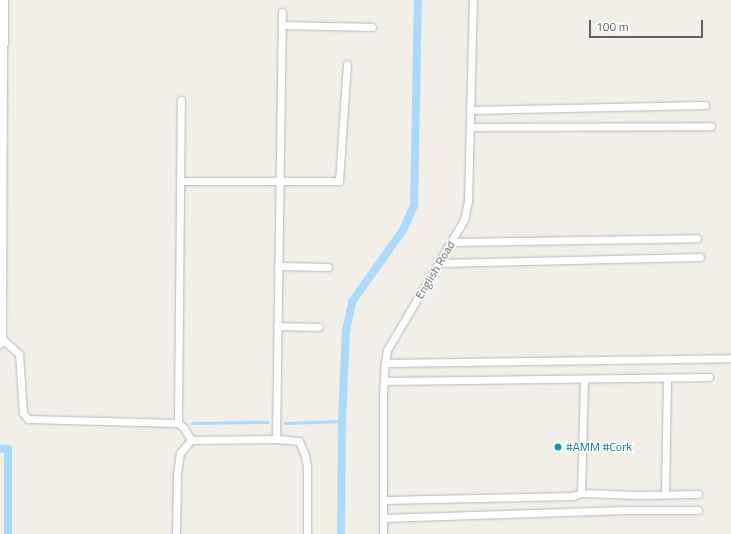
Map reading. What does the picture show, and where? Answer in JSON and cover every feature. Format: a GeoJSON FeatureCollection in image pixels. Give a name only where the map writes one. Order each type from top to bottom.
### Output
{"type":"FeatureCollection","features":[{"type":"Feature","properties":{"kind":"street"},"geometry":{"type":"LineString","coordinates":[[3,0],[1,43],[1,341],[19,354],[23,413],[28,418],[178,423],[184,428],[191,440]]}},
{"type":"Feature","properties":{"kind":"street","name":"English Road"},"geometry":{"type":"LineString","coordinates":[[383,534],[384,381],[385,363],[388,350],[464,220],[468,201],[473,0]]}},
{"type":"Feature","properties":{"kind":"street"},"geometry":{"type":"LineString","coordinates":[[276,439],[282,12]]}},
{"type":"Feature","properties":{"kind":"street"},"geometry":{"type":"LineString","coordinates":[[282,25],[372,27]]}},
{"type":"Feature","properties":{"kind":"street"},"geometry":{"type":"LineString","coordinates":[[180,181],[339,181],[347,64]]}},
{"type":"Feature","properties":{"kind":"street"},"geometry":{"type":"LineString","coordinates":[[178,423],[181,100]]}},
{"type":"Feature","properties":{"kind":"street"},"geometry":{"type":"LineString","coordinates":[[470,110],[705,105]]}},
{"type":"Feature","properties":{"kind":"street"},"geometry":{"type":"LineString","coordinates":[[470,127],[711,126]]}},
{"type":"Feature","properties":{"kind":"street"},"geometry":{"type":"LineString","coordinates":[[452,242],[697,238]]}},
{"type":"Feature","properties":{"kind":"street"},"geometry":{"type":"LineString","coordinates":[[440,263],[700,256]]}},
{"type":"Feature","properties":{"kind":"street"},"geometry":{"type":"LineString","coordinates":[[278,266],[328,267]]}},
{"type":"Feature","properties":{"kind":"street"},"geometry":{"type":"LineString","coordinates":[[277,326],[319,327]]}},
{"type":"Feature","properties":{"kind":"street"},"geometry":{"type":"LineString","coordinates":[[385,363],[731,358]]}},
{"type":"Feature","properties":{"kind":"street"},"geometry":{"type":"LineString","coordinates":[[384,381],[709,377]]}},
{"type":"Feature","properties":{"kind":"street"},"geometry":{"type":"LineString","coordinates":[[665,494],[667,378]]}},
{"type":"Feature","properties":{"kind":"street"},"geometry":{"type":"LineString","coordinates":[[581,493],[584,379]]}},
{"type":"Feature","properties":{"kind":"street"},"geometry":{"type":"LineString","coordinates":[[176,534],[177,474],[180,453],[191,440],[276,439],[299,441],[302,446],[307,466],[307,534]]}},
{"type":"Feature","properties":{"kind":"street"},"geometry":{"type":"LineString","coordinates":[[384,500],[573,496],[581,493],[698,494]]}},
{"type":"Feature","properties":{"kind":"street"},"geometry":{"type":"LineString","coordinates":[[383,518],[626,510],[698,510]]}},
{"type":"Feature","properties":{"kind":"waterway"},"geometry":{"type":"LineString","coordinates":[[341,534],[342,421],[346,331],[352,302],[403,230],[414,205],[418,0]]}},
{"type":"Feature","properties":{"kind":"waterway"},"geometry":{"type":"LineString","coordinates":[[285,423],[342,421]]}},
{"type":"Feature","properties":{"kind":"waterway"},"geometry":{"type":"LineString","coordinates":[[192,423],[267,422]]}},
{"type":"Feature","properties":{"kind":"waterway"},"geometry":{"type":"LineString","coordinates":[[0,449],[8,449],[8,534]]}},
{"type":"Feature","properties":{"kind":"place","name":"#AMM #Cork"},"geometry":{"type":"Point","coordinates":[558,447]}}]}
